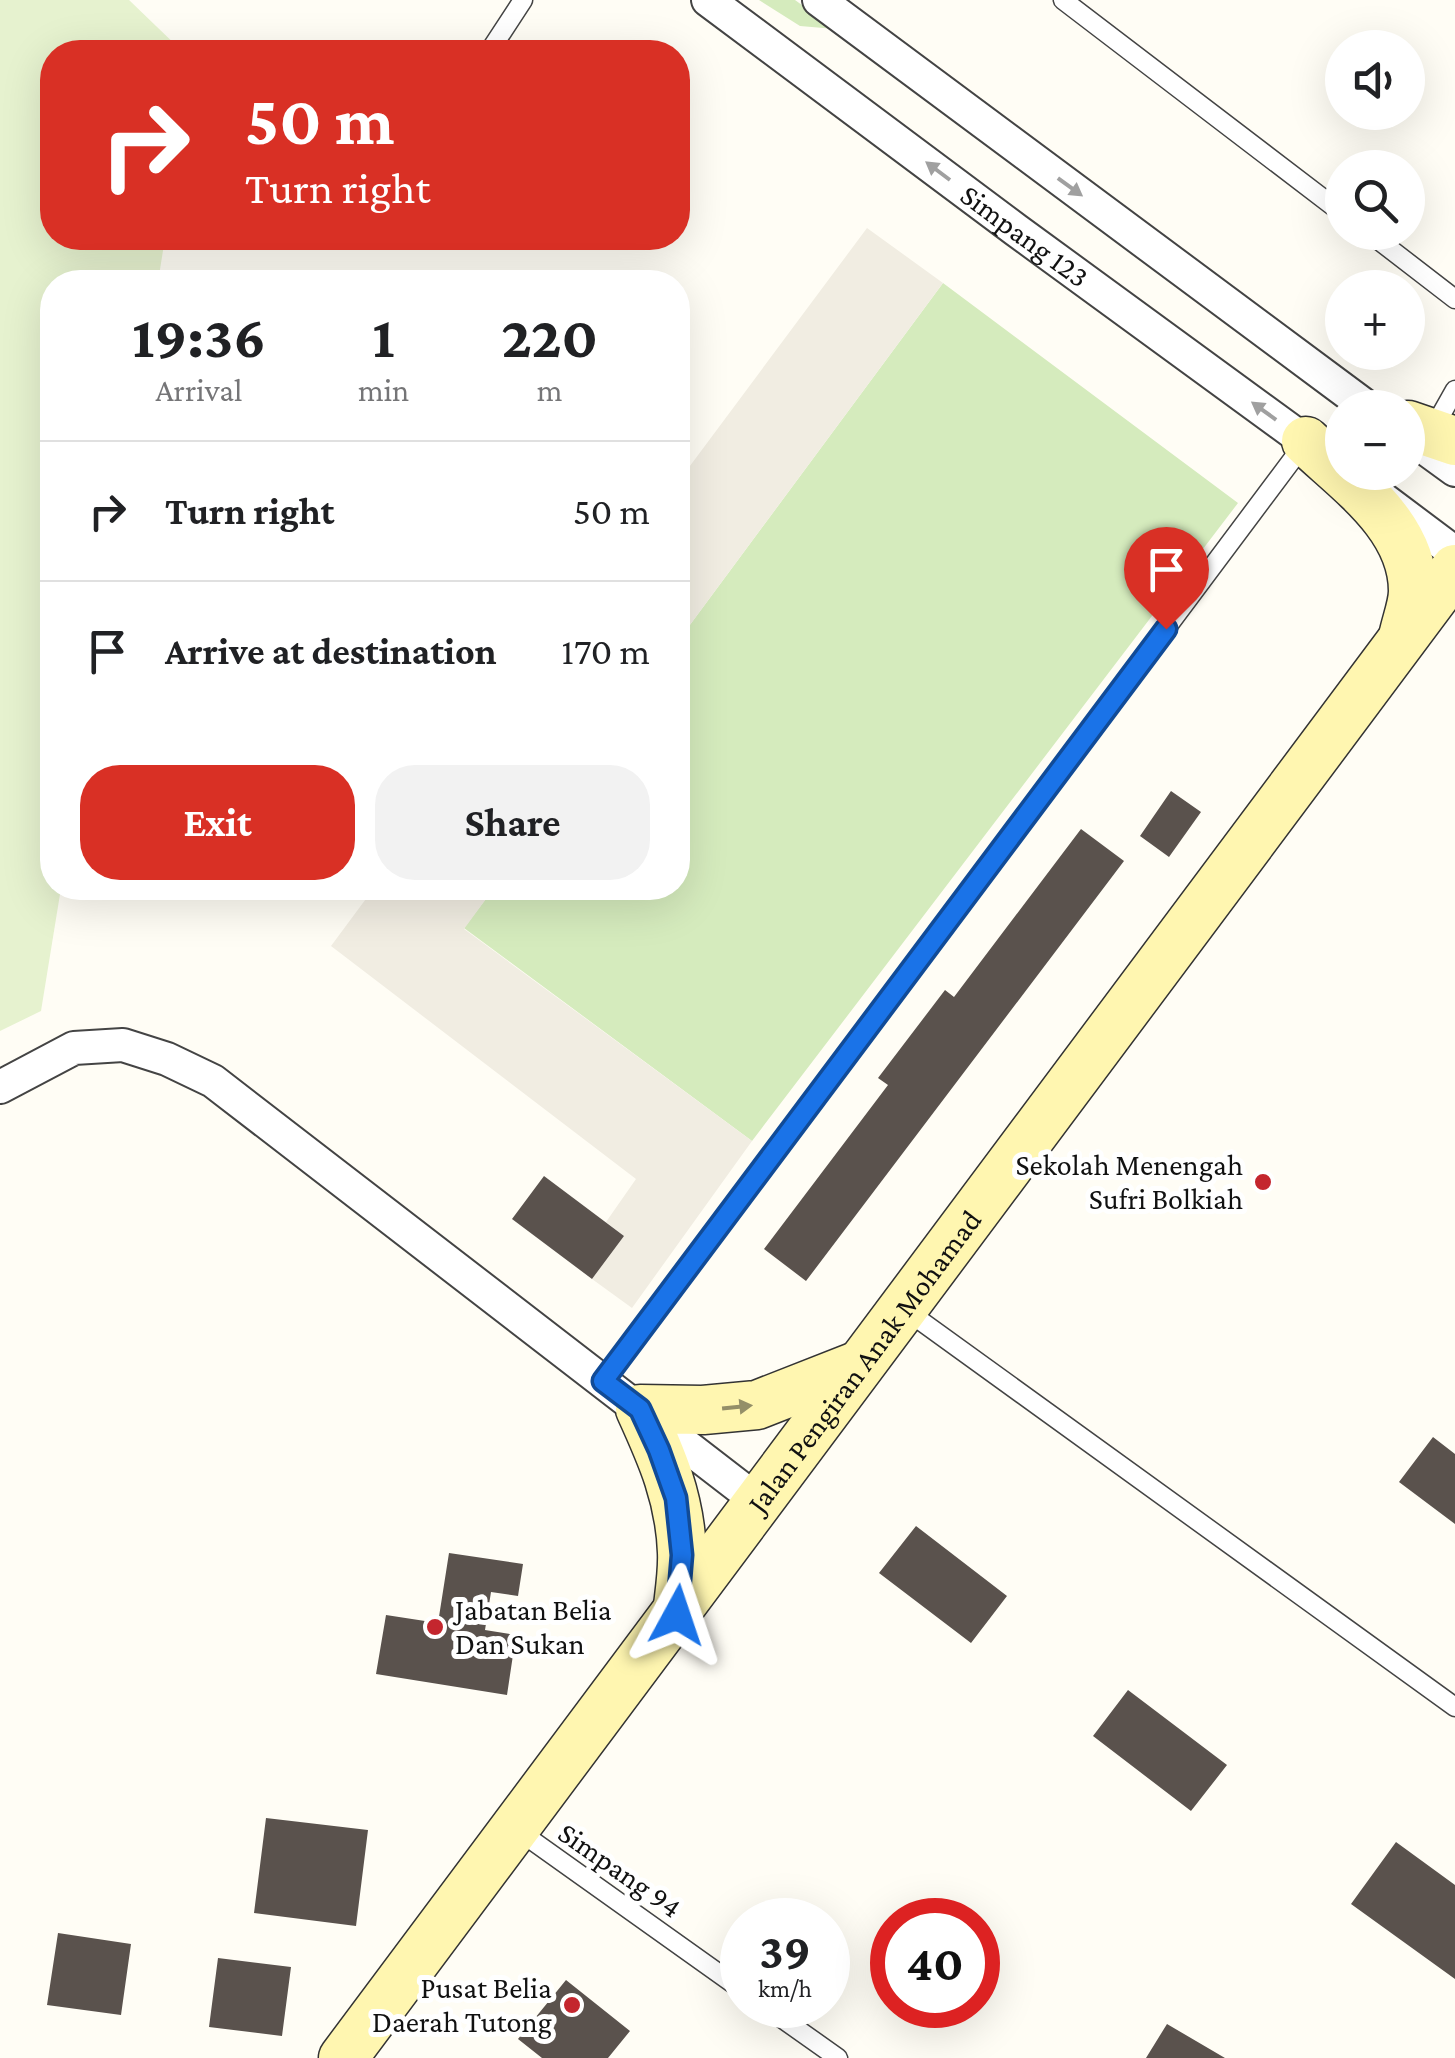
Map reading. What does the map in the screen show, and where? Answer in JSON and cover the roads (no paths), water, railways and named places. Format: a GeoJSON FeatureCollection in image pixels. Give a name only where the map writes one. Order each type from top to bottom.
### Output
{"type":"FeatureCollection","features":[{"type":"Feature","properties":{"kind":"street","name":"Simpang 123"},"geometry":{"type":"LineString","coordinates":[[708,0],[1325,456]]}},
{"type":"Feature","properties":{"kind":"street"},"geometry":{"type":"LineString","coordinates":[[818,0],[1344,390]]}},
{"type":"Feature","properties":{"kind":"street"},"geometry":{"type":"LineString","coordinates":[[1359,490],[1395,530],[1408,558],[1413,592],[1402,640]]}},
{"type":"Feature","properties":{"kind":"street","name":"Simpang 123"},"geometry":{"type":"LineString","coordinates":[[1371,490],[1455,553]]}},
{"type":"Feature","properties":{"kind":"street","name":"Jalan Pengiran Anak Mohamad"},"geometry":{"type":"LineString","coordinates":[[343,2058],[1455,569]]}},
{"type":"Feature","properties":{"kind":"street"},"geometry":{"type":"LineString","coordinates":[[0,1087],[74,1048],[123,1045],[167,1059],[212,1080],[758,1502]]}},
{"type":"Feature","properties":{"kind":"street"},"geometry":{"type":"LineString","coordinates":[[622,1395],[703,1410],[757,1404],[861,1364]]}},
{"type":"Feature","properties":{"kind":"street"},"geometry":{"type":"LineString","coordinates":[[622,1395],[659,1450],[676,1498],[682,1555],[677,1615]]}},
{"type":"Feature","properties":{"kind":"lane"},"geometry":{"type":"LineString","coordinates":[[497,40],[523,0]]}},
{"type":"Feature","properties":{"kind":"lane"},"geometry":{"type":"LineString","coordinates":[[1064,0],[1325,200]]}},
{"type":"Feature","properties":{"kind":"lane"},"geometry":{"type":"LineString","coordinates":[[1392,250],[1455,298]]}},
{"type":"Feature","properties":{"kind":"lane"},"geometry":{"type":"LineString","coordinates":[[1431,441],[1455,390]]}},
{"type":"Feature","properties":{"kind":"lane"},"geometry":{"type":"LineString","coordinates":[[622,1395],[1325,470]]}},
{"type":"Feature","properties":{"kind":"lane"},"geometry":{"type":"LineString","coordinates":[[903,1307],[1455,1706]]}},
{"type":"Feature","properties":{"kind":"lane","name":"Simpang 94"},"geometry":{"type":"LineString","coordinates":[[516,1829],[720,1974]]}},
{"type":"Feature","properties":{"kind":"lane"},"geometry":{"type":"LineString","coordinates":[[796,2028],[838,2058]]}},
{"type":"Feature","properties":{"kind":"place","name":"Sekolah Menengah Sufri Bolkiah"},"geometry":{"type":"Point","coordinates":[1263,1182]}},
{"type":"Feature","properties":{"kind":"place","name":"Jabatan Belia Dan Sukan"},"geometry":{"type":"Point","coordinates":[435,1627]}},
{"type":"Feature","properties":{"kind":"place","name":"Pusat Belia Daerah Tutong"},"geometry":{"type":"Point","coordinates":[572,2005]}}]}
